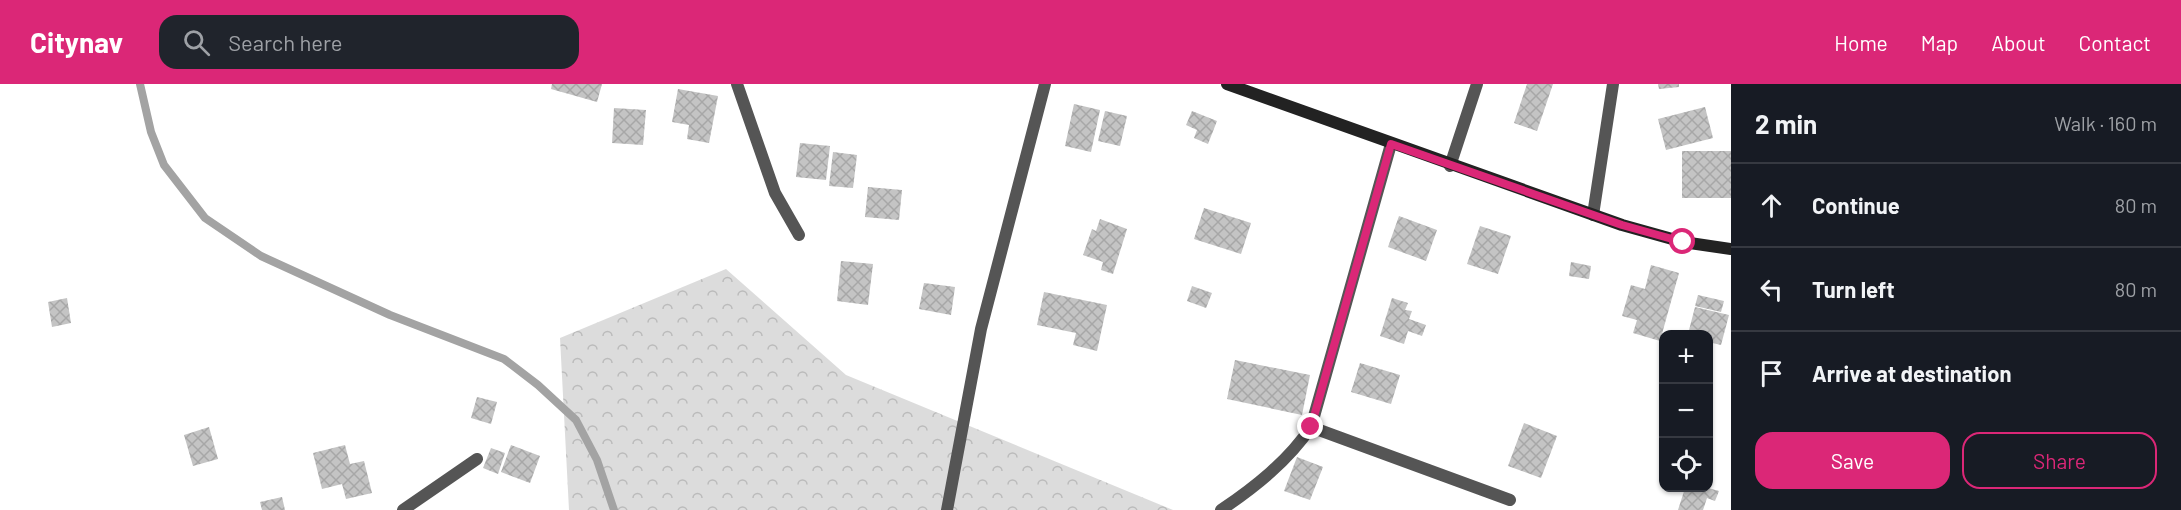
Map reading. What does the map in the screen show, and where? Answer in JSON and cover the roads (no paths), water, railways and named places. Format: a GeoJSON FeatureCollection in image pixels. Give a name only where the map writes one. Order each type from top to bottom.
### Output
{"type":"FeatureCollection","features":[{"type":"Feature","properties":{"kind":"main road"},"geometry":{"type":"LineString","coordinates":[[1227,84],[1450,166],[1593,215],[1683,242],[1731,249]]}},
{"type":"Feature","properties":{"kind":"street"},"geometry":{"type":"LineString","coordinates":[[737,84],[775,194],[799,235]]}},
{"type":"Feature","properties":{"kind":"street"},"geometry":{"type":"LineString","coordinates":[[947,510],[981,329],[1045,84]]}},
{"type":"Feature","properties":{"kind":"street"},"geometry":{"type":"LineString","coordinates":[[1450,166],[1477,84]]}},
{"type":"Feature","properties":{"kind":"street"},"geometry":{"type":"LineString","coordinates":[[1593,215],[1613,84]]}},
{"type":"Feature","properties":{"kind":"street"},"geometry":{"type":"LineString","coordinates":[[1221,510],[1254,486],[1296,450],[1311,427],[1391,144]]}},
{"type":"Feature","properties":{"kind":"street"},"geometry":{"type":"LineString","coordinates":[[1311,427],[1510,500]]}},
{"type":"Feature","properties":{"kind":"street"},"geometry":{"type":"LineString","coordinates":[[403,510],[477,459]]}},
{"type":"Feature","properties":{"kind":"waterway"},"geometry":{"type":"LineString","coordinates":[[140,84],[151,132],[164,165],[205,218],[261,256],[390,315],[504,359],[538,385],[576,420],[597,460],[614,510]]}}]}
